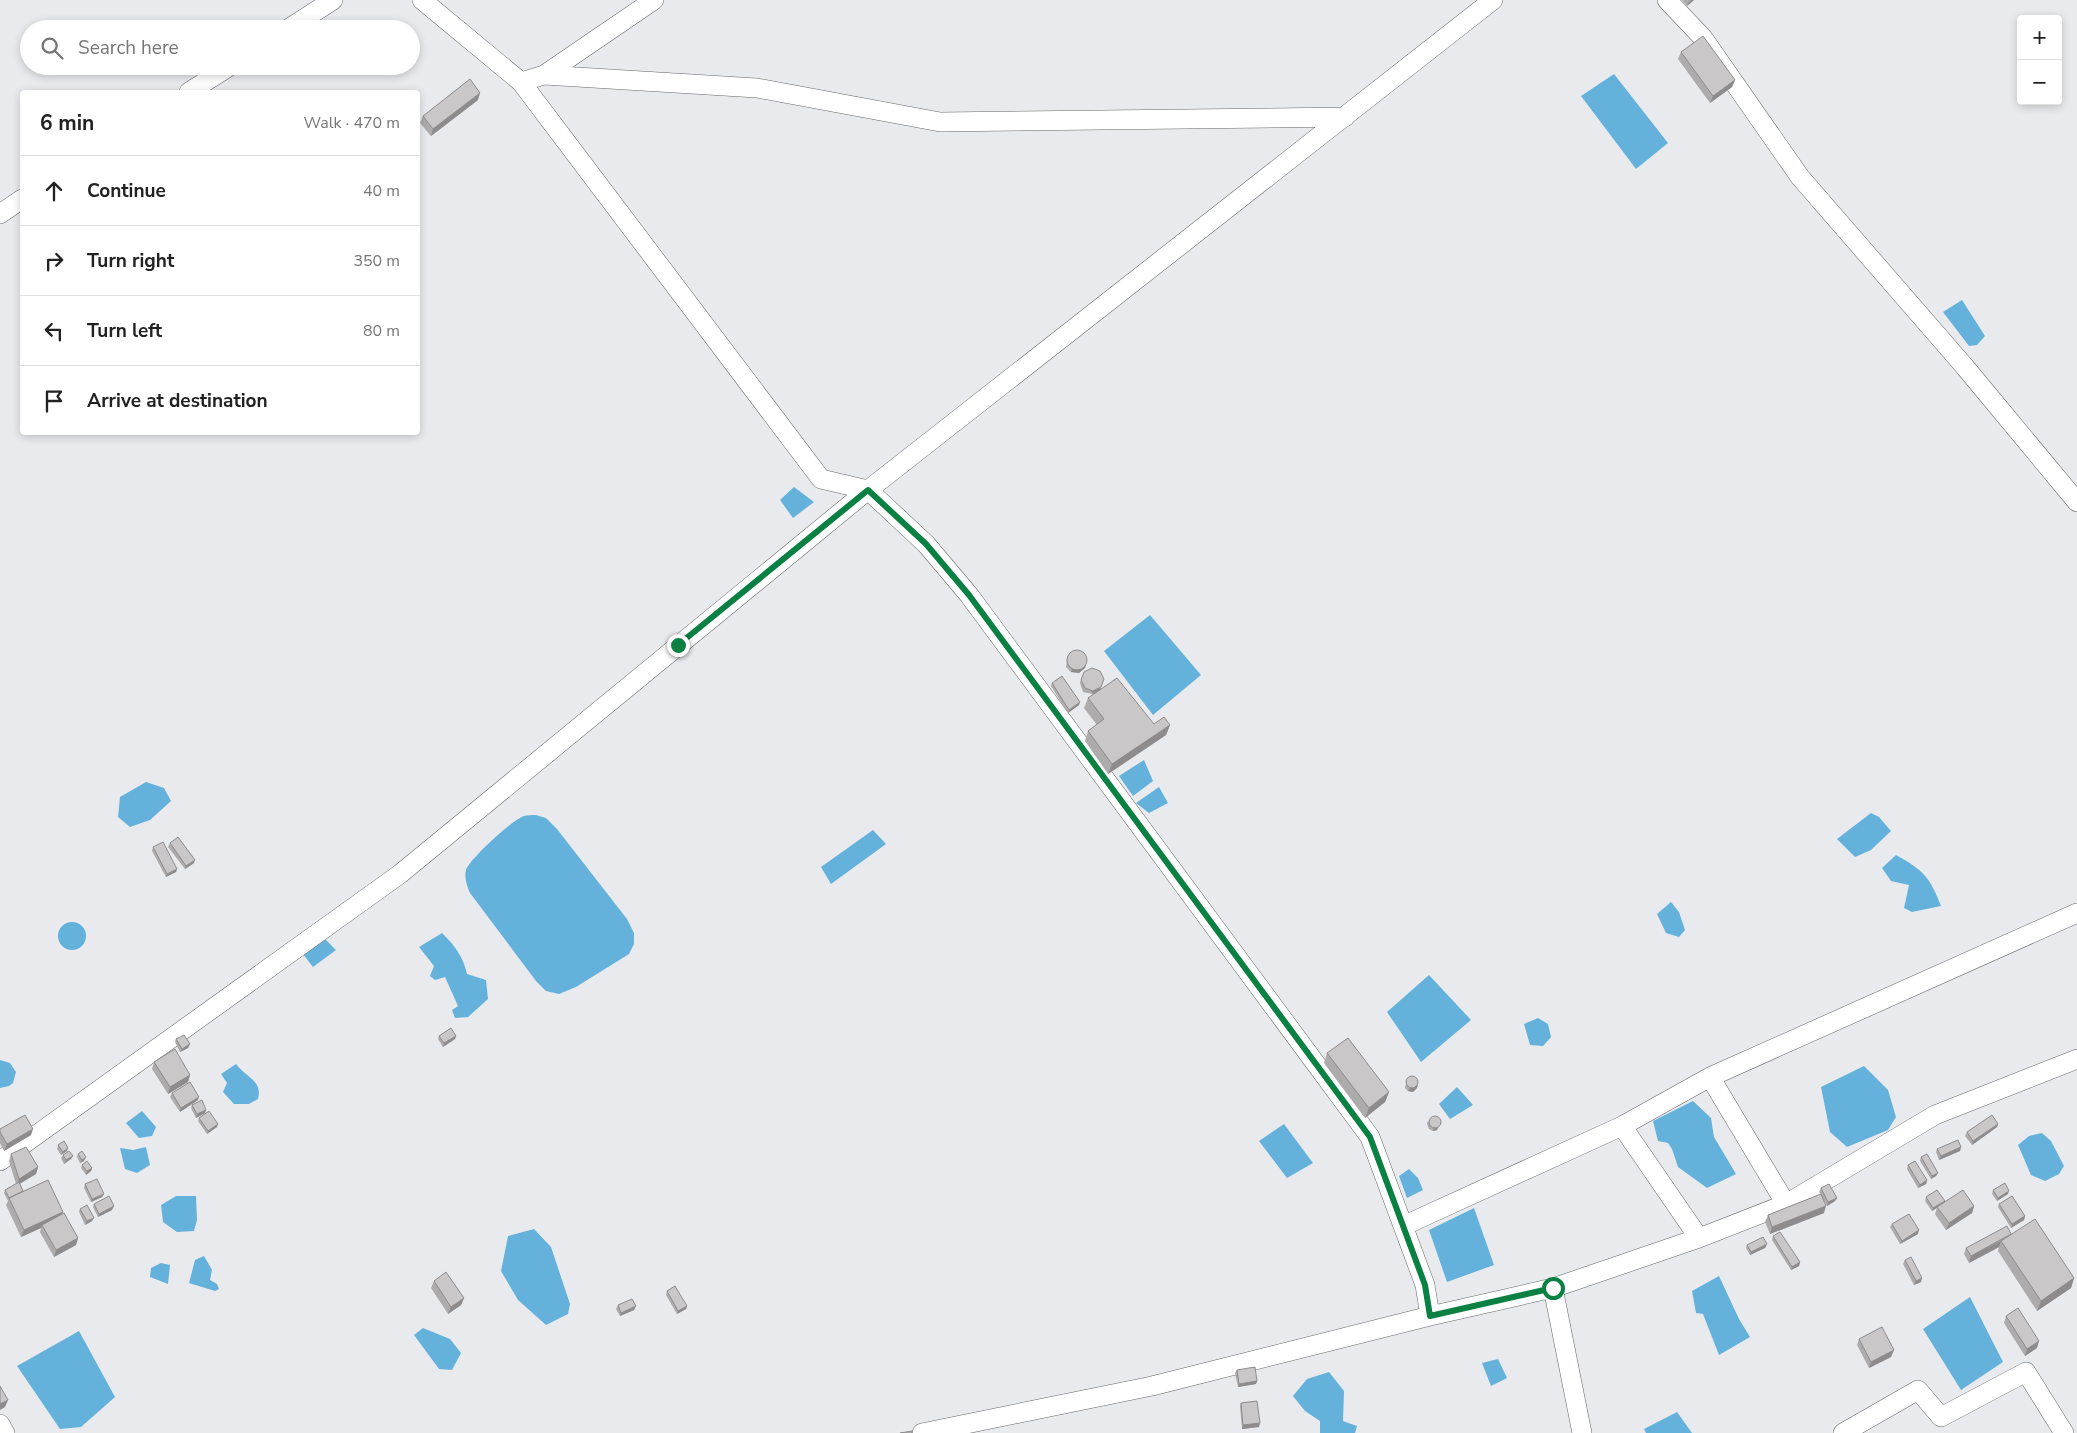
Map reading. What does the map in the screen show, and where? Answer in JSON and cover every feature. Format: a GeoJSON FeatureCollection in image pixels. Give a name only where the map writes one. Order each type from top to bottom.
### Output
{"type":"FeatureCollection","features":[{"type":"Feature","properties":{"kind":"street"},"geometry":{"type":"LineString","coordinates":[[302,20],[333,0]]}},
{"type":"Feature","properties":{"kind":"street"},"geometry":{"type":"LineString","coordinates":[[422,0],[521,82],[821,479],[868,490],[926,544],[969,595],[1370,1137],[1425,1285],[1430,1316]]}},
{"type":"Feature","properties":{"kind":"street"},"geometry":{"type":"LineString","coordinates":[[521,82],[544,75],[654,0]]}},
{"type":"Feature","properties":{"kind":"street"},"geometry":{"type":"LineString","coordinates":[[0,1162],[400,874],[868,490],[1493,0]]}},
{"type":"Feature","properties":{"kind":"street"},"geometry":{"type":"LineString","coordinates":[[1667,0],[1703,38],[1800,177],[1959,360],[2077,502]]}},
{"type":"Feature","properties":{"kind":"street"},"geometry":{"type":"LineString","coordinates":[[192,90],[216,75]]}},
{"type":"Feature","properties":{"kind":"street"},"geometry":{"type":"LineString","coordinates":[[544,75],[757,88],[940,122],[1345,117]]}},
{"type":"Feature","properties":{"kind":"street"},"geometry":{"type":"LineString","coordinates":[[0,214],[20,201]]}},
{"type":"Feature","properties":{"kind":"street"},"geometry":{"type":"LineString","coordinates":[[1403,1226],[1622,1126],[1710,1077],[2077,913]]}},
{"type":"Feature","properties":{"kind":"street"},"geometry":{"type":"LineString","coordinates":[[922,1433],[1152,1386],[1430,1316],[1553,1288],[1699,1238],[1786,1204],[1935,1115],[2077,1059]]}},
{"type":"Feature","properties":{"kind":"street"},"geometry":{"type":"LineString","coordinates":[[1710,1077],[1786,1204]]}},
{"type":"Feature","properties":{"kind":"street"},"geometry":{"type":"LineString","coordinates":[[1622,1126],[1699,1238]]}},
{"type":"Feature","properties":{"kind":"street"},"geometry":{"type":"LineString","coordinates":[[1553,1288],[1582,1433]]}},
{"type":"Feature","properties":{"kind":"street"},"geometry":{"type":"LineString","coordinates":[[1843,1433],[1918,1390],[1941,1417],[2026,1372],[2064,1433]]}},
{"type":"Feature","properties":{"kind":"street"},"geometry":{"type":"LineString","coordinates":[[0,1424],[5,1433]]}},
{"type":"Feature","properties":{"kind":"water"},"geometry":{"type":"Polygon","coordinates":[[[1614,74],[1668,143],[1636,169],[1581,96],[1614,74]]]}},
{"type":"Feature","properties":{"kind":"water"},"geometry":{"type":"Polygon","coordinates":[[[1962,300],[1985,336],[1977,345],[1969,346],[1943,312],[1962,300]]]}},
{"type":"Feature","properties":{"kind":"water"},"geometry":{"type":"Polygon","coordinates":[[[794,487],[814,502],[793,518],[780,500],[794,487]]]}},
{"type":"Feature","properties":{"kind":"water"},"geometry":{"type":"Polygon","coordinates":[[[1150,615],[1201,675],[1153,715],[1104,651],[1150,615]]]}},
{"type":"Feature","properties":{"kind":"water"},"geometry":{"type":"Polygon","coordinates":[[[1144,760],[1153,781],[1133,796],[1119,776],[1144,760]]]}},
{"type":"Feature","properties":{"kind":"water"},"geometry":{"type":"Polygon","coordinates":[[[146,782],[164,788],[171,801],[150,820],[130,827],[118,817],[120,797],[146,782]]]}},
{"type":"Feature","properties":{"kind":"water"},"geometry":{"type":"Polygon","coordinates":[[[1159,787],[1168,803],[1149,813],[1136,803],[1159,787]]]}},
{"type":"Feature","properties":{"kind":"water"},"geometry":{"type":"Polygon","coordinates":[[[1871,813],[1879,817],[1891,831],[1871,850],[1855,857],[1837,839],[1871,813]]]}},
{"type":"Feature","properties":{"kind":"water"},"geometry":{"type":"Polygon","coordinates":[[[536,815],[546,818],[557,829],[627,919],[634,933],[634,944],[629,954],[576,987],[559,994],[546,991],[536,981],[470,893],[465,873],[475,858],[511,824],[525,816],[536,815]]]}},
{"type":"Feature","properties":{"kind":"water"},"geometry":{"type":"Polygon","coordinates":[[[873,830],[886,844],[831,884],[821,867],[873,830]]]}},
{"type":"Feature","properties":{"kind":"water"},"geometry":{"type":"Polygon","coordinates":[[[1896,855],[1913,865],[1924,875],[1933,888],[1941,906],[1912,912],[1904,908],[1909,885],[1891,881],[1882,868],[1896,855]]]}},
{"type":"Feature","properties":{"kind":"water"},"geometry":{"type":"Polygon","coordinates":[[[1671,902],[1679,912],[1685,930],[1679,937],[1666,933],[1657,914],[1671,902]]]}},
{"type":"Feature","properties":{"kind":"water"},"geometry":{"type":"Polygon","coordinates":[[[72,922],[82,926],[86,936],[82,946],[72,950],[62,946],[58,936],[62,926],[72,922]]]}},
{"type":"Feature","properties":{"kind":"water"},"geometry":{"type":"Polygon","coordinates":[[[442,933],[458,952],[467,974],[486,980],[488,999],[468,1017],[455,1018],[452,1010],[458,1006],[445,977],[435,980],[430,976],[434,966],[419,947],[442,933]]]}},
{"type":"Feature","properties":{"kind":"water"},"geometry":{"type":"Polygon","coordinates":[[[325,939],[336,950],[313,967],[303,954],[325,939]]]}},
{"type":"Feature","properties":{"kind":"water"},"geometry":{"type":"Polygon","coordinates":[[[1429,975],[1471,1020],[1421,1062],[1387,1012],[1429,975]]]}},
{"type":"Feature","properties":{"kind":"water"},"geometry":{"type":"Polygon","coordinates":[[[1538,1018],[1548,1024],[1551,1037],[1543,1046],[1530,1045],[1524,1024],[1538,1018]]]}},
{"type":"Feature","properties":{"kind":"water"},"geometry":{"type":"Polygon","coordinates":[[[0,1060],[10,1063],[16,1072],[13,1083],[0,1088],[0,1060]]]}},
{"type":"Feature","properties":{"kind":"water"},"geometry":{"type":"Polygon","coordinates":[[[236,1064],[258,1087],[258,1099],[249,1104],[234,1104],[223,1092],[227,1083],[221,1074],[236,1064]]]}},
{"type":"Feature","properties":{"kind":"water"},"geometry":{"type":"Polygon","coordinates":[[[1864,1066],[1888,1090],[1896,1117],[1888,1130],[1847,1147],[1830,1132],[1821,1087],[1864,1066]]]}},
{"type":"Feature","properties":{"kind":"water"},"geometry":{"type":"Polygon","coordinates":[[[1457,1087],[1473,1105],[1450,1119],[1439,1104],[1457,1087]]]}},
{"type":"Feature","properties":{"kind":"water"},"geometry":{"type":"Polygon","coordinates":[[[1693,1101],[1711,1118],[1714,1137],[1736,1174],[1707,1188],[1678,1167],[1668,1143],[1658,1141],[1653,1121],[1693,1101]]]}},
{"type":"Feature","properties":{"kind":"water"},"geometry":{"type":"Polygon","coordinates":[[[142,1111],[156,1127],[152,1136],[139,1138],[126,1123],[142,1111]]]}},
{"type":"Feature","properties":{"kind":"water"},"geometry":{"type":"Polygon","coordinates":[[[1284,1124],[1313,1163],[1287,1178],[1259,1141],[1284,1124]]]}},
{"type":"Feature","properties":{"kind":"water"},"geometry":{"type":"Polygon","coordinates":[[[2042,1133],[2051,1141],[2064,1166],[2059,1174],[2045,1181],[2031,1175],[2018,1145],[2029,1136],[2042,1133]]]}},
{"type":"Feature","properties":{"kind":"water"},"geometry":{"type":"Polygon","coordinates":[[[146,1147],[150,1165],[137,1173],[125,1169],[120,1148],[133,1150],[146,1147]]]}},
{"type":"Feature","properties":{"kind":"water"},"geometry":{"type":"Polygon","coordinates":[[[1409,1169],[1418,1178],[1423,1190],[1407,1198],[1399,1176],[1409,1169]]]}},
{"type":"Feature","properties":{"kind":"water"},"geometry":{"type":"Polygon","coordinates":[[[176,1196],[196,1196],[197,1220],[194,1231],[177,1232],[163,1222],[161,1205],[176,1196]]]}},
{"type":"Feature","properties":{"kind":"water"},"geometry":{"type":"Polygon","coordinates":[[[1474,1208],[1494,1265],[1447,1282],[1429,1230],[1474,1208]]]}},
{"type":"Feature","properties":{"kind":"water"},"geometry":{"type":"Polygon","coordinates":[[[534,1229],[551,1247],[570,1304],[568,1314],[546,1325],[518,1300],[501,1271],[508,1236],[534,1229]]]}},
{"type":"Feature","properties":{"kind":"water"},"geometry":{"type":"Polygon","coordinates":[[[204,1256],[212,1270],[210,1280],[217,1284],[219,1289],[215,1291],[189,1283],[195,1260],[204,1256]]]}},
{"type":"Feature","properties":{"kind":"water"},"geometry":{"type":"Polygon","coordinates":[[[161,1263],[170,1265],[168,1284],[150,1277],[151,1268],[161,1263]]]}},
{"type":"Feature","properties":{"kind":"water"},"geometry":{"type":"Polygon","coordinates":[[[1719,1276],[1739,1319],[1750,1337],[1719,1355],[1703,1314],[1696,1313],[1692,1291],[1719,1276]]]}},
{"type":"Feature","properties":{"kind":"water"},"geometry":{"type":"Polygon","coordinates":[[[1970,1297],[2003,1362],[1961,1390],[1923,1329],[1970,1297]]]}},
{"type":"Feature","properties":{"kind":"water"},"geometry":{"type":"Polygon","coordinates":[[[423,1328],[450,1339],[461,1353],[452,1370],[439,1369],[414,1335],[423,1328]]]}},
{"type":"Feature","properties":{"kind":"water"},"geometry":{"type":"Polygon","coordinates":[[[79,1331],[115,1397],[81,1427],[60,1429],[17,1366],[79,1331]]]}},
{"type":"Feature","properties":{"kind":"water"},"geometry":{"type":"Polygon","coordinates":[[[1498,1359],[1507,1378],[1491,1386],[1482,1363],[1498,1359]]]}},
{"type":"Feature","properties":{"kind":"water"},"geometry":{"type":"Polygon","coordinates":[[[1329,1372],[1344,1391],[1343,1421],[1357,1426],[1355,1433],[1320,1433],[1320,1421],[1305,1411],[1293,1396],[1307,1379],[1329,1372]]]}},
{"type":"Feature","properties":{"kind":"water"},"geometry":{"type":"Polygon","coordinates":[[[1677,1412],[1692,1433],[1646,1433],[1644,1429],[1677,1412]]]}},
{"type":"Feature","properties":{"kind":"building"},"geometry":{"type":"Polygon","coordinates":[[[1703,36],[1735,80],[1713,96],[1681,52],[1703,36]]]}},
{"type":"Feature","properties":{"kind":"building"},"geometry":{"type":"Polygon","coordinates":[[[470,79],[480,93],[433,129],[423,116],[470,79]]]}},
{"type":"Feature","properties":{"kind":"building"},"geometry":{"type":"Polygon","coordinates":[[[1077,650],[1084,653],[1087,660],[1084,667],[1077,670],[1070,667],[1067,660],[1070,653],[1077,650]]]}},
{"type":"Feature","properties":{"kind":"building"},"geometry":{"type":"Polygon","coordinates":[[[1092,668],[1100,671],[1104,679],[1101,687],[1093,691],[1085,688],[1081,680],[1084,672],[1092,668]]]}},
{"type":"Feature","properties":{"kind":"building"},"geometry":{"type":"Polygon","coordinates":[[[1062,676],[1080,702],[1069,710],[1052,683],[1062,676]]]}},
{"type":"Feature","properties":{"kind":"building"},"geometry":{"type":"Polygon","coordinates":[[[1117,678],[1154,724],[1164,717],[1170,725],[1112,764],[1088,731],[1104,719],[1088,698],[1117,678]]]}},
{"type":"Feature","properties":{"kind":"building"},"geometry":{"type":"Polygon","coordinates":[[[178,837],[195,860],[186,866],[170,843],[178,837]]]}},
{"type":"Feature","properties":{"kind":"building"},"geometry":{"type":"Polygon","coordinates":[[[163,842],[177,869],[167,874],[153,847],[163,842]]]}},
{"type":"Feature","properties":{"kind":"building"},"geometry":{"type":"Polygon","coordinates":[[[451,1028],[456,1036],[444,1043],[439,1036],[451,1028]]]}},
{"type":"Feature","properties":{"kind":"building"},"geometry":{"type":"Polygon","coordinates":[[[184,1035],[190,1044],[182,1049],[176,1039],[184,1035]]]}},
{"type":"Feature","properties":{"kind":"building"},"geometry":{"type":"Polygon","coordinates":[[[1348,1038],[1389,1092],[1369,1108],[1327,1053],[1348,1038]]]}},
{"type":"Feature","properties":{"kind":"building"},"geometry":{"type":"Polygon","coordinates":[[[175,1049],[190,1075],[170,1087],[154,1062],[175,1049]]]}},
{"type":"Feature","properties":{"kind":"building"},"geometry":{"type":"Polygon","coordinates":[[[1412,1076],[1418,1082],[1412,1088],[1406,1082],[1412,1076]]]}},
{"type":"Feature","properties":{"kind":"building"},"geometry":{"type":"Polygon","coordinates":[[[190,1082],[199,1097],[181,1108],[172,1093],[190,1082]]]}},
{"type":"Feature","properties":{"kind":"building"},"geometry":{"type":"Polygon","coordinates":[[[202,1100],[206,1110],[197,1114],[192,1105],[202,1100]]]}},
{"type":"Feature","properties":{"kind":"building"},"geometry":{"type":"Polygon","coordinates":[[[209,1111],[218,1124],[208,1131],[199,1118],[209,1111]]]}},
{"type":"Feature","properties":{"kind":"building"},"geometry":{"type":"Polygon","coordinates":[[[25,1115],[33,1129],[7,1144],[0,1129],[25,1115]]]}},
{"type":"Feature","properties":{"kind":"building"},"geometry":{"type":"Polygon","coordinates":[[[1992,1115],[1998,1124],[1973,1141],[1967,1132],[1992,1115]]]}},
{"type":"Feature","properties":{"kind":"building"},"geometry":{"type":"Polygon","coordinates":[[[1435,1116],[1441,1122],[1435,1128],[1429,1122],[1435,1116]]]}},
{"type":"Feature","properties":{"kind":"building"},"geometry":{"type":"Polygon","coordinates":[[[1958,1140],[1961,1147],[1941,1156],[1937,1149],[1958,1140]]]}},
{"type":"Feature","properties":{"kind":"building"},"geometry":{"type":"Polygon","coordinates":[[[64,1141],[68,1148],[63,1152],[58,1145],[64,1141]]]}},
{"type":"Feature","properties":{"kind":"building"},"geometry":{"type":"Polygon","coordinates":[[[26,1147],[38,1167],[19,1179],[11,1154],[26,1147]]]}},
{"type":"Feature","properties":{"kind":"building"},"geometry":{"type":"Polygon","coordinates":[[[69,1151],[73,1156],[66,1160],[63,1155],[69,1151]]]}},
{"type":"Feature","properties":{"kind":"building"},"geometry":{"type":"Polygon","coordinates":[[[82,1151],[86,1157],[82,1160],[78,1154],[82,1151]]]}},
{"type":"Feature","properties":{"kind":"building"},"geometry":{"type":"Polygon","coordinates":[[[1927,1154],[1938,1173],[1932,1176],[1921,1157],[1927,1154]]]}},
{"type":"Feature","properties":{"kind":"building"},"geometry":{"type":"Polygon","coordinates":[[[87,1161],[92,1168],[87,1171],[82,1165],[87,1161]]]}},
{"type":"Feature","properties":{"kind":"building"},"geometry":{"type":"Polygon","coordinates":[[[1915,1161],[1927,1180],[1920,1185],[1908,1165],[1915,1161]]]}},
{"type":"Feature","properties":{"kind":"building"},"geometry":{"type":"Polygon","coordinates":[[[97,1179],[104,1194],[92,1199],[85,1184],[97,1179]]]}},
{"type":"Feature","properties":{"kind":"building"},"geometry":{"type":"Polygon","coordinates":[[[48,1180],[63,1212],[24,1230],[9,1198],[48,1180]]]}},
{"type":"Feature","properties":{"kind":"building"},"geometry":{"type":"Polygon","coordinates":[[[19,1182],[23,1191],[9,1198],[5,1190],[19,1182]]]}},
{"type":"Feature","properties":{"kind":"building"},"geometry":{"type":"Polygon","coordinates":[[[2005,1183],[2009,1191],[1998,1198],[1993,1190],[2005,1183]]]}},
{"type":"Feature","properties":{"kind":"building"},"geometry":{"type":"Polygon","coordinates":[[[1829,1184],[1837,1198],[1828,1202],[1821,1188],[1829,1184]]]}},
{"type":"Feature","properties":{"kind":"building"},"geometry":{"type":"Polygon","coordinates":[[[1937,1190],[1945,1201],[1933,1208],[1926,1197],[1937,1190]]]}},
{"type":"Feature","properties":{"kind":"building"},"geometry":{"type":"Polygon","coordinates":[[[1963,1190],[1974,1206],[1949,1223],[1937,1207],[1963,1190]]]}},
{"type":"Feature","properties":{"kind":"building"},"geometry":{"type":"Polygon","coordinates":[[[1821,1194],[1826,1206],[1772,1227],[1768,1215],[1821,1194]]]}},
{"type":"Feature","properties":{"kind":"building"},"geometry":{"type":"Polygon","coordinates":[[[109,1196],[114,1206],[99,1214],[94,1204],[109,1196]]]}},
{"type":"Feature","properties":{"kind":"building"},"geometry":{"type":"Polygon","coordinates":[[[2012,1196],[2025,1216],[2012,1224],[1999,1204],[2012,1196]]]}},
{"type":"Feature","properties":{"kind":"building"},"geometry":{"type":"Polygon","coordinates":[[[87,1205],[94,1218],[87,1221],[80,1209],[87,1205]]]}},
{"type":"Feature","properties":{"kind":"building"},"geometry":{"type":"Polygon","coordinates":[[[64,1213],[78,1238],[56,1250],[42,1225],[64,1213]]]}},
{"type":"Feature","properties":{"kind":"building"},"geometry":{"type":"Polygon","coordinates":[[[1909,1214],[1919,1230],[1902,1241],[1892,1224],[1909,1214]]]}},
{"type":"Feature","properties":{"kind":"building"},"geometry":{"type":"Polygon","coordinates":[[[2035,1219],[2074,1278],[2041,1301],[2001,1241],[2035,1219]]]}},
{"type":"Feature","properties":{"kind":"building"},"geometry":{"type":"Polygon","coordinates":[[[2007,1226],[2011,1234],[1971,1256],[1966,1248],[2007,1226]]]}},
{"type":"Feature","properties":{"kind":"building"},"geometry":{"type":"Polygon","coordinates":[[[1780,1232],[1800,1262],[1792,1267],[1773,1236],[1780,1232]]]}},
{"type":"Feature","properties":{"kind":"building"},"geometry":{"type":"Polygon","coordinates":[[[1763,1237],[1767,1244],[1751,1252],[1747,1245],[1763,1237]]]}},
{"type":"Feature","properties":{"kind":"building"},"geometry":{"type":"Polygon","coordinates":[[[1911,1257],[1922,1278],[1916,1281],[1905,1260],[1911,1257]]]}},
{"type":"Feature","properties":{"kind":"building"},"geometry":{"type":"Polygon","coordinates":[[[446,1272],[464,1298],[451,1307],[434,1281],[446,1272]]]}},
{"type":"Feature","properties":{"kind":"building"},"geometry":{"type":"Polygon","coordinates":[[[675,1286],[687,1306],[678,1311],[667,1291],[675,1286]]]}},
{"type":"Feature","properties":{"kind":"building"},"geometry":{"type":"Polygon","coordinates":[[[632,1299],[636,1306],[621,1313],[618,1305],[632,1299]]]}},
{"type":"Feature","properties":{"kind":"building"},"geometry":{"type":"Polygon","coordinates":[[[2018,1308],[2039,1341],[2027,1349],[2006,1316],[2018,1308]]]}},
{"type":"Feature","properties":{"kind":"building"},"geometry":{"type":"Polygon","coordinates":[[[1882,1327],[1894,1350],[1871,1362],[1859,1339],[1882,1327]]]}},
{"type":"Feature","properties":{"kind":"building"},"geometry":{"type":"Polygon","coordinates":[[[1255,1367],[1257,1381],[1239,1384],[1237,1370],[1255,1367]]]}},
{"type":"Feature","properties":{"kind":"building"},"geometry":{"type":"Polygon","coordinates":[[[0,1386],[8,1400],[0,1404],[0,1386]]]}},
{"type":"Feature","properties":{"kind":"building"},"geometry":{"type":"Polygon","coordinates":[[[1257,1401],[1260,1423],[1243,1425],[1241,1403],[1257,1401]]]}},
{"type":"Feature","properties":{"kind":"route"},"geometry":{"type":"LineString","coordinates":[[678,645],[868,490],[926,544],[969,595],[1370,1137],[1425,1285],[1430,1316],[1553,1288]]}}]}
